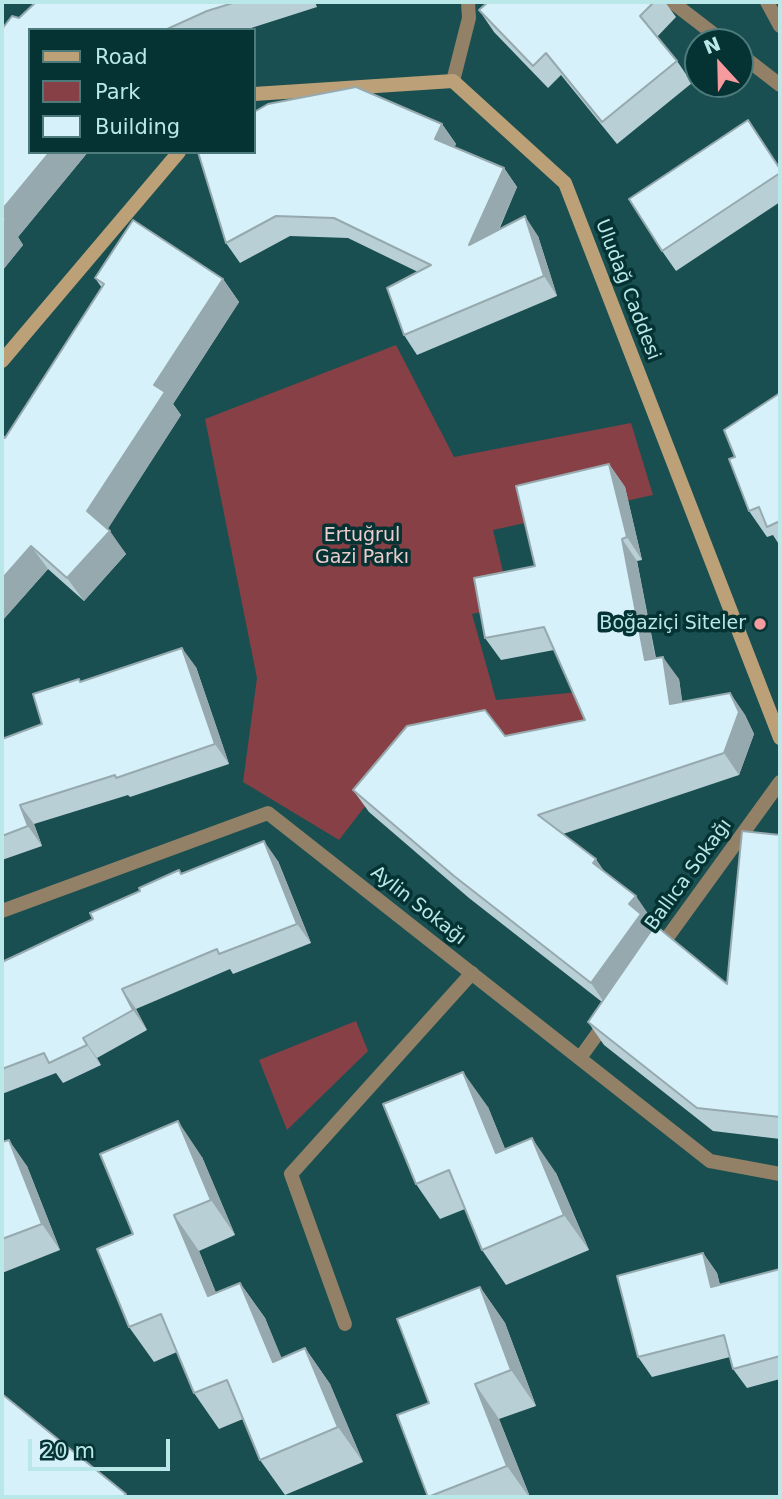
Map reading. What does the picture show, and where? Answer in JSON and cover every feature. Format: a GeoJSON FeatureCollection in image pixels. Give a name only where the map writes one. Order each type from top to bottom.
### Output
{"type":"FeatureCollection","features":[{"type":"Feature","properties":{"kind":"main road"},"geometry":{"type":"LineString","coordinates":[[256,94],[453,81]]}},
{"type":"Feature","properties":{"kind":"main road","name":"Uludağ Caddesi"},"geometry":{"type":"LineString","coordinates":[[453,81],[565,183],[780,738]]}},
{"type":"Feature","properties":{"kind":"main road"},"geometry":{"type":"LineString","coordinates":[[2,361],[177,154]]}},
{"type":"Feature","properties":{"kind":"street"},"geometry":{"type":"LineString","coordinates":[[453,81],[469,18],[468,2]]}},
{"type":"Feature","properties":{"kind":"street"},"geometry":{"type":"LineString","coordinates":[[671,2],[705,28]]}},
{"type":"Feature","properties":{"kind":"street"},"geometry":{"type":"LineString","coordinates":[[767,2],[780,26]]}},
{"type":"Feature","properties":{"kind":"street"},"geometry":{"type":"LineString","coordinates":[[754,65],[780,85]]}},
{"type":"Feature","properties":{"kind":"street","name":"Ballıca Sokağı"},"geometry":{"type":"LineString","coordinates":[[652,959],[780,782]]}},
{"type":"Feature","properties":{"kind":"street","name":"Aylin Sokağı"},"geometry":{"type":"LineString","coordinates":[[2,911],[268,813],[710,1161],[780,1174]]}},
{"type":"Feature","properties":{"kind":"street"},"geometry":{"type":"LineString","coordinates":[[345,1324],[291,1174],[472,973]]}},
{"type":"Feature","properties":{"kind":"street"},"geometry":{"type":"LineString","coordinates":[[580,1058],[620,1003]]}},
{"type":"Feature","properties":{"kind":"green space","name":"Ertuğrul Gazi Parkı"},"geometry":{"type":"Polygon","coordinates":[[[396,345],[454,457],[631,423],[653,495],[493,530],[511,605],[472,614],[496,700],[579,692],[589,744],[400,761],[339,840],[243,782],[257,678],[205,419],[396,345]]]}},
{"type":"Feature","properties":{"kind":"green space"},"geometry":{"type":"Polygon","coordinates":[[[356,1021],[368,1051],[287,1130],[259,1060],[356,1021]]]}},
{"type":"Feature","properties":{"kind":"building"},"geometry":{"type":"Polygon","coordinates":[[[36,2],[236,2],[207,11],[169,28],[28,28],[28,154],[48,154],[2,210],[2,29],[12,16],[19,18],[36,2]]]}},
{"type":"Feature","properties":{"kind":"building"},"geometry":{"type":"Polygon","coordinates":[[[488,2],[654,2],[640,16],[677,61],[602,122],[546,53],[533,66],[479,10],[488,2]]]}},
{"type":"Feature","properties":{"kind":"building"},"geometry":{"type":"Polygon","coordinates":[[[356,87],[442,124],[435,139],[504,168],[469,245],[525,216],[544,276],[404,335],[387,288],[431,265],[334,218],[276,216],[226,243],[199,154],[256,154],[256,111],[268,104],[356,87]]]}},
{"type":"Feature","properties":{"kind":"building"},"geometry":{"type":"Polygon","coordinates":[[[748,120],[780,173],[662,251],[629,199],[748,120]]]}},
{"type":"Feature","properties":{"kind":"building"},"geometry":{"type":"Polygon","coordinates":[[[133,220],[223,279],[154,385],[165,392],[87,511],[110,531],[67,578],[31,546],[2,579],[2,435],[5,438],[104,284],[95,278],[133,220]]]}},
{"type":"Feature","properties":{"kind":"building"},"geometry":{"type":"Polygon","coordinates":[[[780,393],[780,521],[767,527],[759,507],[749,511],[729,459],[735,457],[724,430],[780,393]]]}},
{"type":"Feature","properties":{"kind":"building"},"geometry":{"type":"Polygon","coordinates":[[[609,464],[627,537],[622,539],[645,660],[663,657],[670,704],[730,693],[739,712],[724,753],[538,815],[596,859],[593,863],[636,896],[629,904],[641,914],[591,983],[454,876],[353,790],[407,726],[485,710],[505,736],[585,720],[544,627],[485,638],[474,578],[535,566],[516,486],[609,464]]]}},
{"type":"Feature","properties":{"kind":"building"},"geometry":{"type":"Polygon","coordinates":[[[182,648],[215,744],[116,778],[115,775],[20,805],[28,826],[2,836],[2,739],[42,724],[33,694],[79,679],[80,682],[182,648]]]}},
{"type":"Feature","properties":{"kind":"building"},"geometry":{"type":"Polygon","coordinates":[[[742,831],[780,835],[780,1117],[697,1108],[588,1022],[655,925],[727,984],[742,831]]]}},
{"type":"Feature","properties":{"kind":"building"},"geometry":{"type":"Polygon","coordinates":[[[264,841],[297,924],[219,954],[217,949],[122,989],[133,1010],[83,1038],[87,1045],[49,1063],[44,1053],[2,1069],[2,962],[93,919],[90,913],[140,891],[139,888],[179,870],[181,874],[264,841]]]}},
{"type":"Feature","properties":{"kind":"building"},"geometry":{"type":"Polygon","coordinates":[[[463,1072],[496,1153],[532,1138],[564,1215],[482,1250],[449,1170],[416,1184],[383,1104],[463,1072]]]}},
{"type":"Feature","properties":{"kind":"building"},"geometry":{"type":"Polygon","coordinates":[[[178,1121],[211,1200],[174,1215],[208,1296],[240,1283],[273,1362],[305,1348],[338,1427],[260,1460],[227,1380],[194,1393],[161,1314],[129,1327],[97,1249],[133,1234],[100,1154],[178,1121]]]}},
{"type":"Feature","properties":{"kind":"building"},"geometry":{"type":"Polygon","coordinates":[[[9,1140],[42,1224],[2,1239],[2,1142],[9,1140]]]}},
{"type":"Feature","properties":{"kind":"building"},"geometry":{"type":"Polygon","coordinates":[[[703,1253],[711,1287],[780,1269],[780,1356],[733,1369],[724,1335],[638,1357],[617,1276],[703,1253]]]}},
{"type":"Feature","properties":{"kind":"building"},"geometry":{"type":"Polygon","coordinates":[[[480,1287],[511,1370],[475,1384],[507,1466],[428,1497],[397,1415],[429,1403],[397,1319],[480,1287]]]}},
{"type":"Feature","properties":{"kind":"building"},"geometry":{"type":"Polygon","coordinates":[[[2,1394],[126,1494],[123,1497],[2,1497],[2,1394]]]}},
{"type":"Feature","properties":{"kind":"place","name":"Boğaziçi Siteler"},"geometry":{"type":"Point","coordinates":[760,624]}}]}
